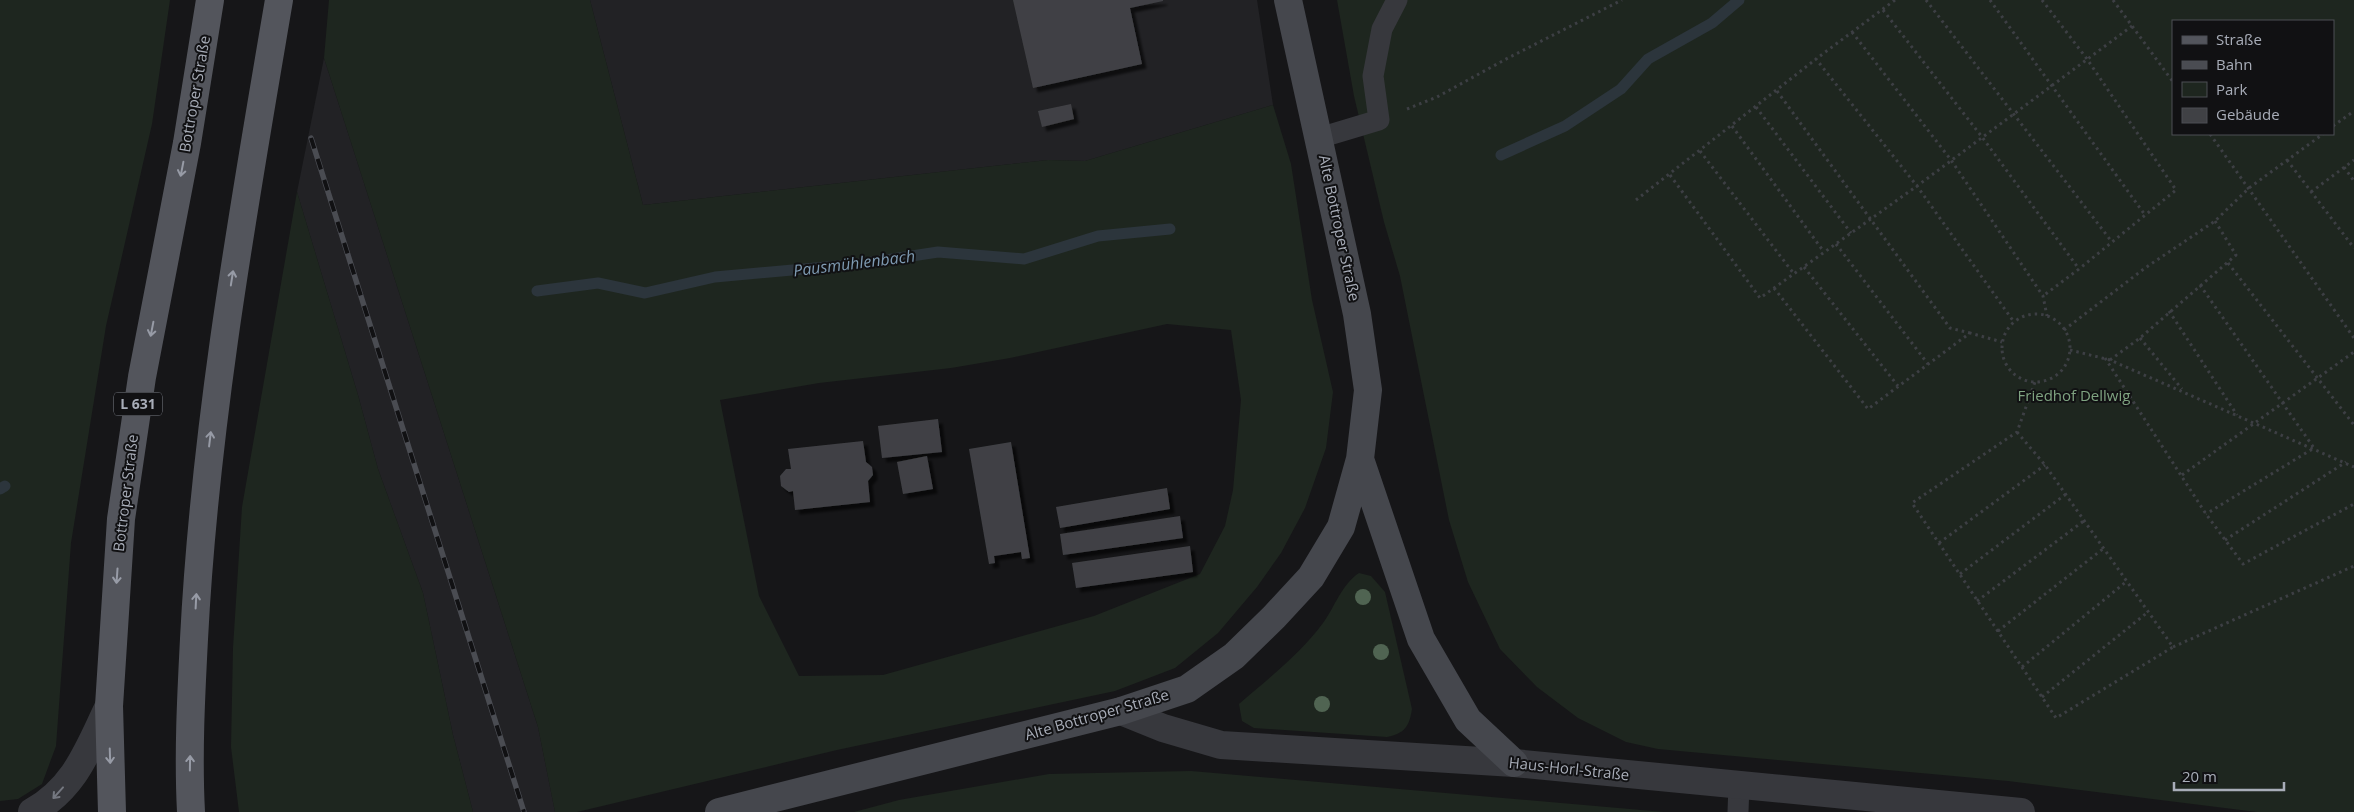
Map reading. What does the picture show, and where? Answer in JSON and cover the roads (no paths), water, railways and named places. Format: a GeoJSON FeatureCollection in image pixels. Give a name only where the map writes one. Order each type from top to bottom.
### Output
{"type":"FeatureCollection","features":[{"type":"Feature","properties":{"kind":"main road","name":"Bottroper Straße"},"geometry":{"type":"LineString","coordinates":[[112,812],[109,706],[121,518],[142,377],[187,142],[210,0]]}},
{"type":"Feature","properties":{"kind":"main road"},"geometry":{"type":"LineString","coordinates":[[190,812],[191,708],[196,593],[209,446],[230,292],[279,0]]}},
{"type":"Feature","properties":{"kind":"street","name":"Alte Bottroper Straße"},"geometry":{"type":"LineString","coordinates":[[719,812],[1121,711],[1187,689],[1234,656],[1274,617],[1311,576],[1341,527],[1360,459],[1368,390],[1357,314],[1288,0]]}},
{"type":"Feature","properties":{"kind":"street","name":"Alte Bottroper Straße"},"geometry":{"type":"LineString","coordinates":[[1360,459],[1421,638],[1468,720],[1514,763]]}},
{"type":"Feature","properties":{"kind":"street","name":"L 631"},"geometry":{"type":"LineString","coordinates":[[32,812],[50,801],[76,773],[109,706]]}},
{"type":"Feature","properties":{"kind":"street","name":"Haus-Horl-Straße"},"geometry":{"type":"LineString","coordinates":[[1121,711],[1163,728],[1221,745],[1514,763],[1738,799],[2021,812]]}},
{"type":"Feature","properties":{"kind":"lane"},"geometry":{"type":"LineString","coordinates":[[1319,138],[1379,120],[1373,76],[1382,29],[1397,0]]}},
{"type":"Feature","properties":{"kind":"waterway","name":"Pausmühlenbach"},"geometry":{"type":"LineString","coordinates":[[1501,155],[1565,126],[1621,89],[1648,59],[1712,23],[1739,0]]}},
{"type":"Feature","properties":{"kind":"waterway","name":"Pausmühlenbach"},"geometry":{"type":"LineString","coordinates":[[537,291],[598,283],[645,293],[715,277],[859,264],[938,252],[1024,259],[1098,236],[1170,229]]}},
{"type":"Feature","properties":{"kind":"waterway","name":"Pausmühlenbach"},"geometry":{"type":"LineString","coordinates":[[0,489],[5,486]]}},
{"type":"Feature","properties":{"kind":"railway"},"geometry":{"type":"LineString","coordinates":[[311,138],[524,812]]}},
{"type":"Feature","properties":{"kind":"park label","name":"Friedhof Dellwig"},"geometry":{"type":"Point","coordinates":[2074,396]}}]}
